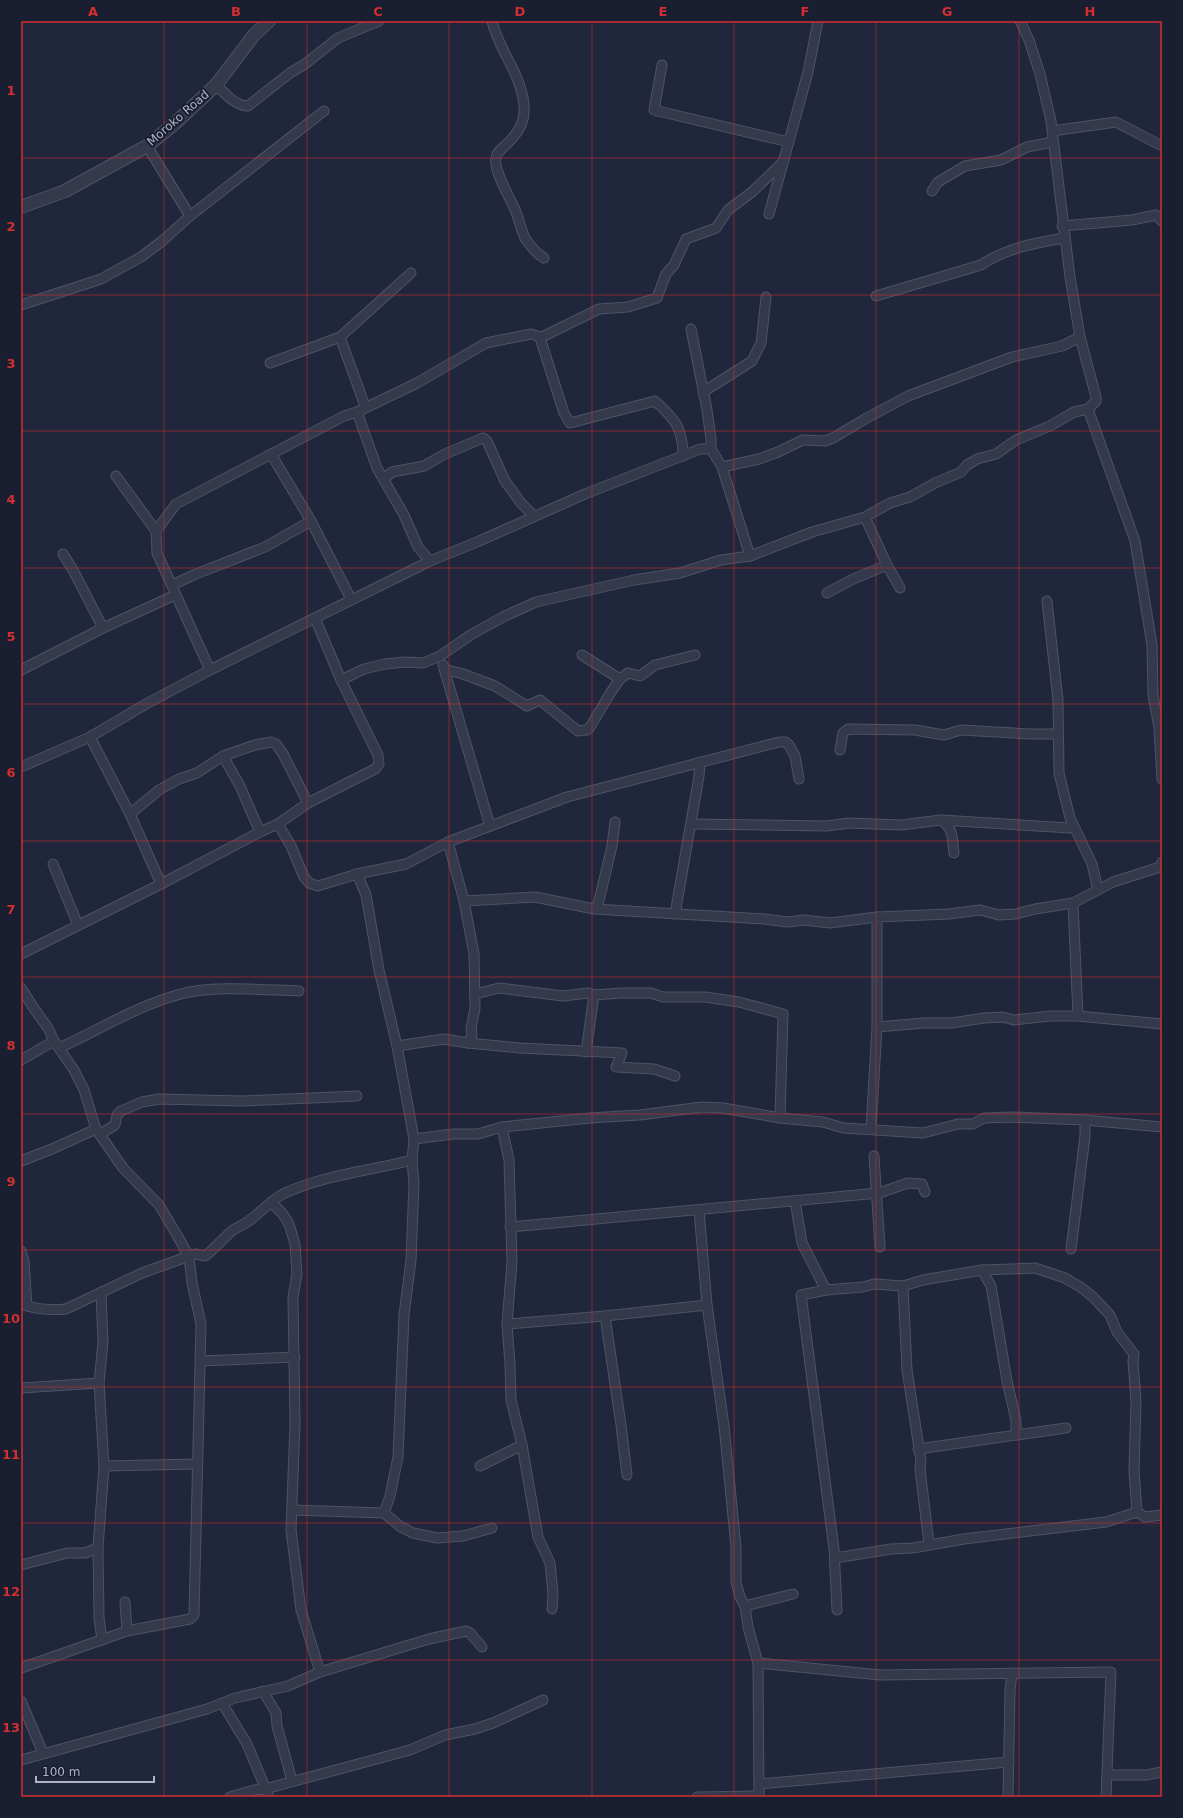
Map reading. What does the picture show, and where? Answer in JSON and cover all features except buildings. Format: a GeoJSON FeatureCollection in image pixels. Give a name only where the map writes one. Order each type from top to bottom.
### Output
{"type":"FeatureCollection","features":[{"type":"Feature","properties":{"kind":"street","name":"Moroko Road"},"geometry":{"type":"LineString","coordinates":[[21,207],[65,191],[147,146],[173,126],[216,85],[254,35],[269,21]]}},
{"type":"Feature","properties":{"kind":"street"},"geometry":{"type":"LineString","coordinates":[[216,85],[235,102],[243,106],[248,106],[338,38],[379,21]]}},
{"type":"Feature","properties":{"kind":"street"},"geometry":{"type":"LineString","coordinates":[[492,21],[497,36],[518,82],[524,106],[522,125],[513,138],[496,156],[496,166],[525,237],[536,253],[544,258]]}},
{"type":"Feature","properties":{"kind":"street"},"geometry":{"type":"LineString","coordinates":[[769,214],[808,72],[818,21]]}},
{"type":"Feature","properties":{"kind":"street"},"geometry":{"type":"LineString","coordinates":[[341,680],[364,669],[385,664],[405,662],[423,663],[440,656],[472,634],[505,616],[536,602],[634,580],[680,572],[721,560],[750,556],[812,532],[865,517],[890,503],[910,497],[935,483],[961,472],[967,465],[977,459],[996,454],[1016,440],[1050,426],[1074,412],[1088,409],[1096,401],[1096,397],[1080,337],[1062,226],[1052,131],[1040,74],[1029,40],[1020,21]]}},
{"type":"Feature","properties":{"kind":"street"},"geometry":{"type":"LineString","coordinates":[[662,65],[654,110],[789,142]]}},
{"type":"Feature","properties":{"kind":"street"},"geometry":{"type":"LineString","coordinates":[[21,306],[101,279],[128,265],[161,242],[190,216],[324,112]]}},
{"type":"Feature","properties":{"kind":"street"},"geometry":{"type":"LineString","coordinates":[[1052,131],[1116,122],[1162,145]]}},
{"type":"Feature","properties":{"kind":"street"},"geometry":{"type":"LineString","coordinates":[[932,190],[938,182],[965,166],[1001,160],[1027,147],[1053,142]]}},
{"type":"Feature","properties":{"kind":"street"},"geometry":{"type":"LineString","coordinates":[[147,146],[190,216]]}},
{"type":"Feature","properties":{"kind":"street"},"geometry":{"type":"LineString","coordinates":[[540,338],[599,309],[628,307],[657,298],[666,274],[674,265],[686,238],[716,228],[728,210],[752,192],[784,161]]}},
{"type":"Feature","properties":{"kind":"street"},"geometry":{"type":"LineString","coordinates":[[1062,226],[1132,220],[1156,215],[1162,221]]}},
{"type":"Feature","properties":{"kind":"street"},"geometry":{"type":"LineString","coordinates":[[876,296],[981,265],[995,255],[1030,244],[1064,238]]}},
{"type":"Feature","properties":{"kind":"street"},"geometry":{"type":"LineString","coordinates":[[270,363],[340,337],[411,273]]}},
{"type":"Feature","properties":{"kind":"street"},"geometry":{"type":"LineString","coordinates":[[703,392],[752,361],[761,343],[766,298]]}},
{"type":"Feature","properties":{"kind":"street"},"geometry":{"type":"LineString","coordinates":[[690,329],[703,392],[711,438],[711,449],[722,467],[750,556]]}},
{"type":"Feature","properties":{"kind":"street"},"geometry":{"type":"LineString","coordinates":[[156,530],[176,504],[271,454],[344,416],[357,412],[365,406],[417,383],[486,343],[531,334],[540,338],[564,413],[570,423],[655,401],[668,413],[680,430],[683,456]]}},
{"type":"Feature","properties":{"kind":"street"},"geometry":{"type":"LineString","coordinates":[[340,337],[365,406]]}},
{"type":"Feature","properties":{"kind":"street"},"geometry":{"type":"LineString","coordinates":[[722,467],[759,459],[803,440],[825,441],[908,396],[1012,357],[1062,346],[1080,337]]}},
{"type":"Feature","properties":{"kind":"street"},"geometry":{"type":"LineString","coordinates":[[1088,409],[1135,542],[1152,645],[1153,695],[1159,728],[1162,779]]}},
{"type":"Feature","properties":{"kind":"street"},"geometry":{"type":"LineString","coordinates":[[357,412],[377,468],[418,547],[430,561]]}},
{"type":"Feature","properties":{"kind":"street"},"geometry":{"type":"LineString","coordinates":[[384,479],[392,472],[424,466],[445,454],[483,438],[487,441],[505,481],[520,503],[534,516]]}},
{"type":"Feature","properties":{"kind":"street"},"geometry":{"type":"LineString","coordinates":[[21,768],[90,736],[210,670],[430,561],[477,542],[585,494],[700,449],[711,449]]}},
{"type":"Feature","properties":{"kind":"street"},"geometry":{"type":"LineString","coordinates":[[271,454],[311,521],[351,599]]}},
{"type":"Feature","properties":{"kind":"street"},"geometry":{"type":"LineString","coordinates":[[116,476],[156,530],[157,553],[210,670]]}},
{"type":"Feature","properties":{"kind":"street"},"geometry":{"type":"LineString","coordinates":[[865,517],[887,565],[900,588]]}},
{"type":"Feature","properties":{"kind":"street"},"geometry":{"type":"LineString","coordinates":[[172,585],[265,547],[311,521]]}},
{"type":"Feature","properties":{"kind":"street"},"geometry":{"type":"LineString","coordinates":[[63,554],[74,570],[103,628]]}},
{"type":"Feature","properties":{"kind":"street"},"geometry":{"type":"LineString","coordinates":[[827,592],[887,565]]}},
{"type":"Feature","properties":{"kind":"street"},"geometry":{"type":"LineString","coordinates":[[21,670],[103,628],[175,595]]}},
{"type":"Feature","properties":{"kind":"street"},"geometry":{"type":"LineString","coordinates":[[1047,601],[1058,700],[1059,773],[1070,818],[1092,864],[1098,890]]}},
{"type":"Feature","properties":{"kind":"street"},"geometry":{"type":"LineString","coordinates":[[21,954],[278,824],[308,803],[375,769],[379,764],[378,755],[341,680],[315,618]]}},
{"type":"Feature","properties":{"kind":"street"},"geometry":{"type":"LineString","coordinates":[[306,623],[322,636]]}},
{"type":"Feature","properties":{"kind":"street"},"geometry":{"type":"LineString","coordinates":[[582,655],[620,679]]}},
{"type":"Feature","properties":{"kind":"street"},"geometry":{"type":"LineString","coordinates":[[444,669],[463,674],[494,686],[527,706],[540,700],[578,731],[582,731],[587,730],[590,727],[620,679],[628,673],[640,676],[655,665],[695,655]]}},
{"type":"Feature","properties":{"kind":"street"},"geometry":{"type":"LineString","coordinates":[[440,656],[490,826]]}},
{"type":"Feature","properties":{"kind":"street"},"geometry":{"type":"LineString","coordinates":[[840,750],[843,733],[848,729],[915,730],[934,735],[944,735],[961,730],[1058,734]]}},
{"type":"Feature","properties":{"kind":"street"},"geometry":{"type":"LineString","coordinates":[[90,736],[130,814],[161,884]]}},
{"type":"Feature","properties":{"kind":"street"},"geometry":{"type":"LineString","coordinates":[[278,824],[291,846],[309,883],[318,886],[357,874],[406,864],[448,842],[567,797],[700,762],[785,742],[789,745],[795,756],[800,779]]}},
{"type":"Feature","properties":{"kind":"street"},"geometry":{"type":"LineString","coordinates":[[130,814],[159,790],[179,779],[197,773],[223,756],[255,745],[274,743],[283,754],[308,803]]}},
{"type":"Feature","properties":{"kind":"street"},"geometry":{"type":"LineString","coordinates":[[223,756],[240,786],[260,832]]}},
{"type":"Feature","properties":{"kind":"street"},"geometry":{"type":"LineString","coordinates":[[675,914],[700,762]]}},
{"type":"Feature","properties":{"kind":"street"},"geometry":{"type":"LineString","coordinates":[[691,824],[820,826],[856,823],[901,825],[941,820],[1070,828]]}},
{"type":"Feature","properties":{"kind":"street"},"geometry":{"type":"LineString","coordinates":[[941,820],[951,830],[954,853]]}},
{"type":"Feature","properties":{"kind":"street"},"geometry":{"type":"LineString","coordinates":[[597,909],[612,846],[615,822]]}},
{"type":"Feature","properties":{"kind":"street"},"geometry":{"type":"LineString","coordinates":[[448,842],[464,901],[474,954],[475,1008],[471,1030],[472,1035],[468,1044]]}},
{"type":"Feature","properties":{"kind":"street"},"geometry":{"type":"LineString","coordinates":[[464,901],[535,897],[597,909],[764,919],[787,922],[804,920],[830,923],[877,917],[949,914],[980,910],[999,915],[1016,914],[1034,909],[1074,904],[1113,882],[1160,868],[1162,862]]}},
{"type":"Feature","properties":{"kind":"street"},"geometry":{"type":"LineString","coordinates":[[53,864],[78,925]]}},
{"type":"Feature","properties":{"kind":"street"},"geometry":{"type":"LineString","coordinates":[[357,874],[366,895],[379,970],[397,1046],[414,1139],[412,1160],[414,1184],[411,1260],[404,1315],[398,1457],[390,1496],[384,1513]]}},
{"type":"Feature","properties":{"kind":"street"},"geometry":{"type":"LineString","coordinates":[[1074,904],[1078,1016]]}},
{"type":"Feature","properties":{"kind":"street"},"geometry":{"type":"LineString","coordinates":[[871,1129],[877,1028],[877,917]]}},
{"type":"Feature","properties":{"kind":"street"},"geometry":{"type":"LineString","coordinates":[[21,988],[48,1028],[56,1045],[74,1070],[84,1090],[98,1132],[123,1168],[159,1205],[189,1257],[192,1283],[201,1324],[194,1615],[190,1619],[127,1631],[21,1668]]}},
{"type":"Feature","properties":{"kind":"street"},"geometry":{"type":"LineString","coordinates":[[475,994],[499,988],[563,996],[588,993],[594,995],[651,993],[669,998],[705,997],[739,1002],[783,1014],[780,1118]]}},
{"type":"Feature","properties":{"kind":"street"},"geometry":{"type":"LineString","coordinates":[[21,1060],[130,1013],[182,993],[209,990],[299,991]]}},
{"type":"Feature","properties":{"kind":"street"},"geometry":{"type":"LineString","coordinates":[[586,1052],[594,995]]}},
{"type":"Feature","properties":{"kind":"street"},"geometry":{"type":"LineString","coordinates":[[877,1028],[924,1023],[952,1024],[984,1018],[1003,1017],[1020,1020],[1050,1016],[1078,1016],[1162,1024]]}},
{"type":"Feature","properties":{"kind":"street"},"geometry":{"type":"LineString","coordinates":[[397,1046],[444,1039],[468,1044],[622,1053],[616,1067],[654,1069],[675,1076]]}},
{"type":"Feature","properties":{"kind":"street"},"geometry":{"type":"LineString","coordinates":[[21,1161],[115,1125],[117,1115],[120,1111],[142,1102],[159,1099],[242,1102],[357,1096]]}},
{"type":"Feature","properties":{"kind":"street"},"geometry":{"type":"LineString","coordinates":[[414,1139],[453,1134],[478,1134],[502,1127],[590,1118],[640,1115],[702,1107],[723,1108],[780,1118],[822,1122],[843,1128],[923,1133],[958,1124],[973,1124],[984,1118],[1013,1117],[1085,1120],[1162,1127]]}},
{"type":"Feature","properties":{"kind":"street"},"geometry":{"type":"LineString","coordinates":[[1071,1249],[1085,1136],[1085,1120]]}},
{"type":"Feature","properties":{"kind":"street"},"geometry":{"type":"LineString","coordinates":[[502,1127],[509,1160],[512,1262],[507,1324],[511,1400],[522,1445],[538,1537],[550,1563],[553,1594],[552,1609]]}},
{"type":"Feature","properties":{"kind":"street"},"geometry":{"type":"LineString","coordinates":[[874,1156],[880,1247]]}},
{"type":"Feature","properties":{"kind":"street"},"geometry":{"type":"LineString","coordinates":[[21,1251],[24,1262],[24,1304],[56,1310],[66,1309],[142,1273],[195,1254],[205,1256],[230,1232],[248,1222],[271,1202],[298,1187],[344,1174],[380,1168],[412,1160]]}},
{"type":"Feature","properties":{"kind":"street"},"geometry":{"type":"LineString","coordinates":[[510,1227],[880,1193],[908,1183],[922,1184],[925,1192]]}},
{"type":"Feature","properties":{"kind":"street"},"geometry":{"type":"LineString","coordinates":[[795,1201],[802,1244],[826,1290]]}},
{"type":"Feature","properties":{"kind":"street"},"geometry":{"type":"LineString","coordinates":[[271,1202],[282,1213],[289,1224],[295,1244],[296,1274],[293,1297],[295,1424],[292,1530],[301,1610],[320,1672]]}},
{"type":"Feature","properties":{"kind":"street"},"geometry":{"type":"LineString","coordinates":[[697,1797],[759,1797],[760,1784],[758,1663],[748,1627],[745,1606],[740,1597],[736,1582],[736,1547],[724,1426],[707,1305],[699,1210]]}},
{"type":"Feature","properties":{"kind":"street"},"geometry":{"type":"LineString","coordinates":[[837,1610],[835,1558],[801,1295],[826,1290],[862,1287],[874,1284],[903,1286],[923,1280],[982,1270],[1035,1268],[1065,1278],[1082,1288],[1110,1315],[1117,1332],[1134,1354],[1133,1361],[1136,1402],[1134,1471],[1137,1512]]}},
{"type":"Feature","properties":{"kind":"street"},"geometry":{"type":"LineString","coordinates":[[982,1270],[991,1286],[1007,1382],[1016,1420],[1016,1435]]}},
{"type":"Feature","properties":{"kind":"street"},"geometry":{"type":"LineString","coordinates":[[903,1286],[907,1370],[929,1544]]}},
{"type":"Feature","properties":{"kind":"street"},"geometry":{"type":"LineString","coordinates":[[101,1292],[103,1342],[98,1383],[104,1466],[98,1548],[98,1618],[102,1640]]}},
{"type":"Feature","properties":{"kind":"street"},"geometry":{"type":"LineString","coordinates":[[507,1324],[606,1316],[707,1305]]}},
{"type":"Feature","properties":{"kind":"street"},"geometry":{"type":"LineString","coordinates":[[606,1316],[627,1475]]}},
{"type":"Feature","properties":{"kind":"street"},"geometry":{"type":"LineString","coordinates":[[201,1360],[295,1357]]}},
{"type":"Feature","properties":{"kind":"street"},"geometry":{"type":"LineString","coordinates":[[21,1388],[98,1383]]}},
{"type":"Feature","properties":{"kind":"street"},"geometry":{"type":"LineString","coordinates":[[918,1449],[1066,1428]]}},
{"type":"Feature","properties":{"kind":"street"},"geometry":{"type":"LineString","coordinates":[[480,1466],[522,1445]]}},
{"type":"Feature","properties":{"kind":"street"},"geometry":{"type":"LineString","coordinates":[[104,1466],[198,1464]]}},
{"type":"Feature","properties":{"kind":"street"},"geometry":{"type":"LineString","coordinates":[[292,1510],[384,1513],[401,1527],[413,1533],[437,1538],[462,1536],[492,1528]]}},
{"type":"Feature","properties":{"kind":"street"},"geometry":{"type":"LineString","coordinates":[[835,1558],[891,1549],[913,1548],[929,1544],[1106,1522],[1137,1512],[1145,1517],[1162,1515]]}},
{"type":"Feature","properties":{"kind":"street"},"geometry":{"type":"LineString","coordinates":[[21,1565],[67,1553],[85,1553],[98,1548]]}},
{"type":"Feature","properties":{"kind":"street"},"geometry":{"type":"LineString","coordinates":[[745,1606],[793,1594]]}},
{"type":"Feature","properties":{"kind":"street"},"geometry":{"type":"LineString","coordinates":[[125,1602],[127,1631]]}},
{"type":"Feature","properties":{"kind":"street"},"geometry":{"type":"LineString","coordinates":[[21,1760],[206,1709],[263,1691],[288,1686],[320,1672],[429,1639],[466,1631],[470,1633],[482,1647]]}},
{"type":"Feature","properties":{"kind":"street"},"geometry":{"type":"LineString","coordinates":[[758,1663],[880,1675],[1111,1672],[1106,1797]]}},
{"type":"Feature","properties":{"kind":"street"},"geometry":{"type":"LineString","coordinates":[[1008,1797],[1010,1690],[1012,1673]]}},
{"type":"Feature","properties":{"kind":"street"},"geometry":{"type":"LineString","coordinates":[[263,1691],[276,1713],[277,1726],[292,1781]]}},
{"type":"Feature","properties":{"kind":"street"},"geometry":{"type":"LineString","coordinates":[[230,1797],[254,1790],[267,1793],[292,1781],[410,1750],[445,1735],[475,1729],[493,1723],[543,1700]]}},
{"type":"Feature","properties":{"kind":"street"},"geometry":{"type":"LineString","coordinates":[[21,1701],[43,1753]]}},
{"type":"Feature","properties":{"kind":"street"},"geometry":{"type":"LineString","coordinates":[[222,1703],[247,1744],[267,1793]]}},
{"type":"Feature","properties":{"kind":"street"},"geometry":{"type":"LineString","coordinates":[[760,1784],[1009,1762]]}},
{"type":"Feature","properties":{"kind":"street"},"geometry":{"type":"LineString","coordinates":[[1107,1775],[1146,1775],[1162,1772]]}}]}
